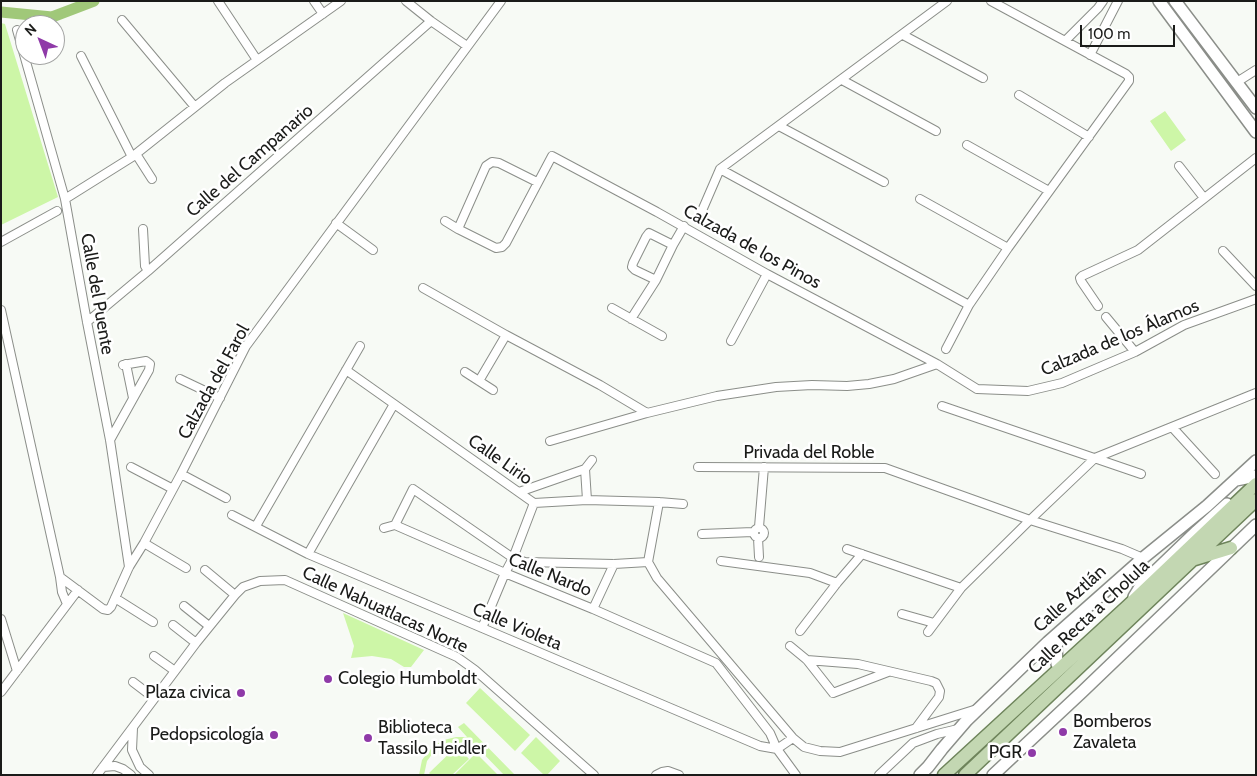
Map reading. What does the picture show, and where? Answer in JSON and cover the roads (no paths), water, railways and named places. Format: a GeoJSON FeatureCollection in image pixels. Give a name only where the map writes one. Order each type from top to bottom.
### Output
{"type":"FeatureCollection","features":[{"type":"Feature","properties":{"kind":"main road"},"geometry":{"type":"LineString","coordinates":[[1159,1],[1256,132]]}},
{"type":"Feature","properties":{"kind":"main road"},"geometry":{"type":"LineString","coordinates":[[1175,1],[1256,108]]}},
{"type":"Feature","properties":{"kind":"main road","name":"Calle Aztlán"},"geometry":{"type":"LineString","coordinates":[[920,775],[958,729],[1039,650],[1143,558],[1207,506],[1256,461]]}},
{"type":"Feature","properties":{"kind":"main road"},"geometry":{"type":"LineString","coordinates":[[1234,481],[1256,477]]}},
{"type":"Feature","properties":{"kind":"main road"},"geometry":{"type":"LineString","coordinates":[[1129,605],[1142,584],[1256,477]]}},
{"type":"Feature","properties":{"kind":"main road","name":"Calle Recta a Cholula"},"geometry":{"type":"LineString","coordinates":[[944,775],[1129,605],[1256,484]]}},
{"type":"Feature","properties":{"kind":"main road","name":"Calle Recta a Cholula"},"geometry":{"type":"LineString","coordinates":[[964,775],[1256,500]]}},
{"type":"Feature","properties":{"kind":"main road"},"geometry":{"type":"LineString","coordinates":[[1197,531],[1207,506]]}},
{"type":"Feature","properties":{"kind":"main road"},"geometry":{"type":"LineString","coordinates":[[994,775],[1081,686],[1256,525]]}},
{"type":"Feature","properties":{"kind":"main road"},"geometry":{"type":"LineString","coordinates":[[1192,560],[1231,548]]}},
{"type":"Feature","properties":{"kind":"main road"},"geometry":{"type":"LineString","coordinates":[[1039,650],[1046,651],[1058,660],[1056,643],[1063,629]]}},
{"type":"Feature","properties":{"kind":"street"},"geometry":{"type":"LineString","coordinates":[[218,1],[257,60]]}},
{"type":"Feature","properties":{"kind":"street"},"geometry":{"type":"LineString","coordinates":[[314,1],[323,14]]}},
{"type":"Feature","properties":{"kind":"street"},"geometry":{"type":"LineString","coordinates":[[65,199],[134,155],[226,83],[341,1]]}},
{"type":"Feature","properties":{"kind":"street"},"geometry":{"type":"LineString","coordinates":[[406,1],[467,46]]}},
{"type":"Feature","properties":{"kind":"street","name":"Calzada del Farol"},"geometry":{"type":"LineString","coordinates":[[115,598],[246,346],[501,1]]}},
{"type":"Feature","properties":{"kind":"street"},"geometry":{"type":"LineString","coordinates":[[701,213],[720,169],[947,1]]}},
{"type":"Feature","properties":{"kind":"street"},"geometry":{"type":"LineString","coordinates":[[946,349],[969,306],[1008,248],[1129,81],[1129,77],[1126,74],[991,1]]}},
{"type":"Feature","properties":{"kind":"street"},"geometry":{"type":"LineString","coordinates":[[1065,41],[1103,1]]}},
{"type":"Feature","properties":{"kind":"street"},"geometry":{"type":"LineString","coordinates":[[1090,55],[1118,1]]}},
{"type":"Feature","properties":{"kind":"street"},"geometry":{"type":"LineString","coordinates":[[122,20],[195,107]]}},
{"type":"Feature","properties":{"kind":"street","name":"Calle del Campanario"},"geometry":{"type":"LineString","coordinates":[[87,322],[148,271],[431,21]]}},
{"type":"Feature","properties":{"kind":"street"},"geometry":{"type":"LineString","coordinates":[[903,35],[983,78]]}},
{"type":"Feature","properties":{"kind":"street"},"geometry":{"type":"LineString","coordinates":[[81,56],[134,155],[152,179]]}},
{"type":"Feature","properties":{"kind":"street","name":"Calle del Puente"},"geometry":{"type":"LineString","coordinates":[[27,65],[65,199],[110,440],[130,567]]}},
{"type":"Feature","properties":{"kind":"street"},"geometry":{"type":"LineString","coordinates":[[1237,82],[1256,70]]}},
{"type":"Feature","properties":{"kind":"street"},"geometry":{"type":"LineString","coordinates":[[842,80],[936,131]]}},
{"type":"Feature","properties":{"kind":"street"},"geometry":{"type":"LineString","coordinates":[[1019,94],[1089,137]]}},
{"type":"Feature","properties":{"kind":"street"},"geometry":{"type":"LineString","coordinates":[[779,126],[884,182]]}},
{"type":"Feature","properties":{"kind":"street"},"geometry":{"type":"LineString","coordinates":[[967,145],[1049,191]]}},
{"type":"Feature","properties":{"kind":"street","name":"Calzada de los Pinos"},"geometry":{"type":"LineString","coordinates":[[538,182],[552,156],[684,226],[767,274],[937,364]]}},
{"type":"Feature","properties":{"kind":"street"},"geometry":{"type":"LineString","coordinates":[[1098,306],[1080,278],[1082,276],[1138,250],[1256,158]]}},
{"type":"Feature","properties":{"kind":"street"},"geometry":{"type":"LineString","coordinates":[[446,221],[458,229],[496,248],[502,247],[506,243],[538,182],[499,163],[492,162],[486,166],[458,229]]}},
{"type":"Feature","properties":{"kind":"street"},"geometry":{"type":"LineString","coordinates":[[1179,166],[1204,198]]}},
{"type":"Feature","properties":{"kind":"street"},"geometry":{"type":"LineString","coordinates":[[720,169],[969,306]]}},
{"type":"Feature","properties":{"kind":"street"},"geometry":{"type":"LineString","coordinates":[[920,199],[1008,248]]}},
{"type":"Feature","properties":{"kind":"street"},"geometry":{"type":"LineString","coordinates":[[1,242],[57,211]]}},
{"type":"Feature","properties":{"kind":"street"},"geometry":{"type":"LineString","coordinates":[[336,223],[373,250]]}},
{"type":"Feature","properties":{"kind":"street"},"geometry":{"type":"LineString","coordinates":[[632,319],[656,280],[684,226]]}},
{"type":"Feature","properties":{"kind":"street"},"geometry":{"type":"LineString","coordinates":[[143,229],[145,266],[148,271]]}},
{"type":"Feature","properties":{"kind":"street"},"geometry":{"type":"LineString","coordinates":[[656,280],[632,267],[646,236],[649,233],[673,245]]}},
{"type":"Feature","properties":{"kind":"street"},"geometry":{"type":"LineString","coordinates":[[1223,251],[1256,286]]}},
{"type":"Feature","properties":{"kind":"street"},"geometry":{"type":"LineString","coordinates":[[731,341],[767,274]]}},
{"type":"Feature","properties":{"kind":"street"},"geometry":{"type":"LineString","coordinates":[[423,288],[600,385],[647,413]]}},
{"type":"Feature","properties":{"kind":"street","name":"Calzada de los Álamos"},"geometry":{"type":"LineString","coordinates":[[937,364],[977,389],[1028,391],[1062,383],[1135,352],[1184,325],[1256,299]]}},
{"type":"Feature","properties":{"kind":"street"},"geometry":{"type":"LineString","coordinates":[[612,308],[662,336]]}},
{"type":"Feature","properties":{"kind":"street"},"geometry":{"type":"LineString","coordinates":[[1,310],[62,592],[67,604]]}},
{"type":"Feature","properties":{"kind":"street"},"geometry":{"type":"LineString","coordinates":[[1106,317],[1135,352]]}},
{"type":"Feature","properties":{"kind":"street"},"geometry":{"type":"LineString","coordinates":[[479,381],[506,335]]}},
{"type":"Feature","properties":{"kind":"street"},"geometry":{"type":"LineString","coordinates":[[256,526],[360,346]]}},
{"type":"Feature","properties":{"kind":"street"},"geometry":{"type":"LineString","coordinates":[[110,440],[149,370],[150,364],[146,361],[124,364],[133,398]]}},
{"type":"Feature","properties":{"kind":"street"},"geometry":{"type":"LineString","coordinates":[[550,441],[647,413],[717,396],[776,387],[812,384],[847,386],[869,384],[894,379],[937,364]]}},
{"type":"Feature","properties":{"kind":"street","name":"Calle Lirio"},"geometry":{"type":"LineString","coordinates":[[346,370],[534,503],[587,500],[683,504]]}},
{"type":"Feature","properties":{"kind":"street"},"geometry":{"type":"LineString","coordinates":[[465,372],[493,390]]}},
{"type":"Feature","properties":{"kind":"street"},"geometry":{"type":"LineString","coordinates":[[180,379],[220,398]]}},
{"type":"Feature","properties":{"kind":"street"},"geometry":{"type":"LineString","coordinates":[[928,632],[961,588],[1095,458],[1256,393]]}},
{"type":"Feature","properties":{"kind":"street"},"geometry":{"type":"LineString","coordinates":[[308,554],[394,404]]}},
{"type":"Feature","properties":{"kind":"street"},"geometry":{"type":"LineString","coordinates":[[942,406],[1141,474]]}},
{"type":"Feature","properties":{"kind":"street"},"geometry":{"type":"LineString","coordinates":[[1172,428],[1215,474]]}},
{"type":"Feature","properties":{"kind":"street"},"geometry":{"type":"LineString","coordinates":[[519,492],[585,469],[592,460]]}},
{"type":"Feature","properties":{"kind":"street"},"geometry":{"type":"LineString","coordinates":[[131,467],[173,488]]}},
{"type":"Feature","properties":{"kind":"street","name":"Privada del Roble"},"geometry":{"type":"LineString","coordinates":[[698,467],[885,468],[1030,520],[1122,549],[1143,558]]}},
{"type":"Feature","properties":{"kind":"street"},"geometry":{"type":"LineString","coordinates":[[759,557],[757,532],[764,467]]}},
{"type":"Feature","properties":{"kind":"street"},"geometry":{"type":"LineString","coordinates":[[585,469],[587,500]]}},
{"type":"Feature","properties":{"kind":"street"},"geometry":{"type":"LineString","coordinates":[[181,474],[226,498]]}},
{"type":"Feature","properties":{"kind":"street"},"geometry":{"type":"LineString","coordinates":[[384,528],[395,525],[413,489],[412,479]]}},
{"type":"Feature","properties":{"kind":"street","name":"Calle Nardo"},"geometry":{"type":"LineString","coordinates":[[413,489],[512,558]]}},
{"type":"Feature","properties":{"kind":"street"},"geometry":{"type":"LineString","coordinates":[[659,502],[648,562],[657,578],[794,738],[804,747],[820,751],[840,752],[978,708]]}},
{"type":"Feature","properties":{"kind":"street"},"geometry":{"type":"LineString","coordinates":[[482,628],[534,503]]}},
{"type":"Feature","properties":{"kind":"street","name":"Calle Violeta"},"geometry":{"type":"LineString","coordinates":[[232,515],[308,554],[760,746],[777,749]]}},
{"type":"Feature","properties":{"kind":"street","name":"Calle Nardo"},"geometry":{"type":"LineString","coordinates":[[395,525],[716,663],[770,734],[777,749],[796,775]]}},
{"type":"Feature","properties":{"kind":"street"},"geometry":{"type":"LineString","coordinates":[[702,534],[757,532]]}},
{"type":"Feature","properties":{"kind":"street"},"geometry":{"type":"LineString","coordinates":[[144,543],[186,568]]}},
{"type":"Feature","properties":{"kind":"street"},"geometry":{"type":"LineString","coordinates":[[847,549],[961,588]]}},
{"type":"Feature","properties":{"kind":"street"},"geometry":{"type":"LineString","coordinates":[[800,631],[862,554]]}},
{"type":"Feature","properties":{"kind":"street"},"geometry":{"type":"LineString","coordinates":[[512,558],[525,562],[614,564],[648,562]]}},
{"type":"Feature","properties":{"kind":"street"},"geometry":{"type":"LineString","coordinates":[[721,561],[810,573],[837,583]]}},
{"type":"Feature","properties":{"kind":"street"},"geometry":{"type":"LineString","coordinates":[[593,609],[614,564]]}},
{"type":"Feature","properties":{"kind":"street"},"geometry":{"type":"LineString","coordinates":[[206,570],[235,594]]}},
{"type":"Feature","properties":{"kind":"street"},"geometry":{"type":"LineString","coordinates":[[60,577],[103,609],[108,610],[115,598],[154,622]]}},
{"type":"Feature","properties":{"kind":"street","name":"Calle Nahuatlacas Norte"},"geometry":{"type":"LineString","coordinates":[[96,775],[235,594],[243,587],[260,581],[285,580],[457,657],[475,670],[594,775]]}},
{"type":"Feature","properties":{"kind":"street"},"geometry":{"type":"LineString","coordinates":[[1,692],[78,590]]}},
{"type":"Feature","properties":{"kind":"street"},"geometry":{"type":"LineString","coordinates":[[184,606],[209,626]]}},
{"type":"Feature","properties":{"kind":"street"},"geometry":{"type":"LineString","coordinates":[[902,614],[934,623]]}},
{"type":"Feature","properties":{"kind":"street"},"geometry":{"type":"LineString","coordinates":[[1,621],[17,671]]}},
{"type":"Feature","properties":{"kind":"street"},"geometry":{"type":"LineString","coordinates":[[173,625],[196,643]]}},
{"type":"Feature","properties":{"kind":"street"},"geometry":{"type":"LineString","coordinates":[[790,646],[807,660],[832,696],[889,671]]}},
{"type":"Feature","properties":{"kind":"street"},"geometry":{"type":"LineString","coordinates":[[154,656],[174,671]]}},
{"type":"Feature","properties":{"kind":"street"},"geometry":{"type":"LineString","coordinates":[[716,663],[724,656]]}},
{"type":"Feature","properties":{"kind":"street"},"geometry":{"type":"LineString","coordinates":[[807,660],[858,664],[932,680],[936,683],[940,691],[939,696],[912,729],[913,743]]}},
{"type":"Feature","properties":{"kind":"street"},"geometry":{"type":"LineString","coordinates":[[133,682],[154,698]]}},
{"type":"Feature","properties":{"kind":"street"},"geometry":{"type":"LineString","coordinates":[[133,727],[132,750],[140,767],[149,775]]}},
{"type":"Feature","properties":{"kind":"street"},"geometry":{"type":"LineString","coordinates":[[879,775],[913,743],[958,729]]}},
{"type":"Feature","properties":{"kind":"street"},"geometry":{"type":"LineString","coordinates":[[777,749],[794,738]]}},
{"type":"Feature","properties":{"kind":"street"},"geometry":{"type":"LineString","coordinates":[[103,767],[115,766],[131,775],[140,767]]}},
{"type":"Feature","properties":{"kind":"street"},"geometry":{"type":"LineString","coordinates":[[656,775],[668,771],[678,775]]}},
{"type":"Feature","properties":{"kind":"waterway"},"geometry":{"type":"LineString","coordinates":[[1,12],[52,17],[94,1]]}},
{"type":"Feature","properties":{"kind":"place","name":"Colegio Humboldt"},"geometry":{"type":"Point","coordinates":[328,679]}},
{"type":"Feature","properties":{"kind":"place","name":"Plaza civica"},"geometry":{"type":"Point","coordinates":[241,693]}},
{"type":"Feature","properties":{"kind":"place","name":"Bomberos Zavaleta"},"geometry":{"type":"Point","coordinates":[1063,732]}},
{"type":"Feature","properties":{"kind":"place","name":"Pedopsicología"},"geometry":{"type":"Point","coordinates":[274,735]}},
{"type":"Feature","properties":{"kind":"place","name":"Biblioteca Tassilo Heidler"},"geometry":{"type":"Point","coordinates":[368,738]}},
{"type":"Feature","properties":{"kind":"place","name":"PGR"},"geometry":{"type":"Point","coordinates":[1032,753]}}]}
